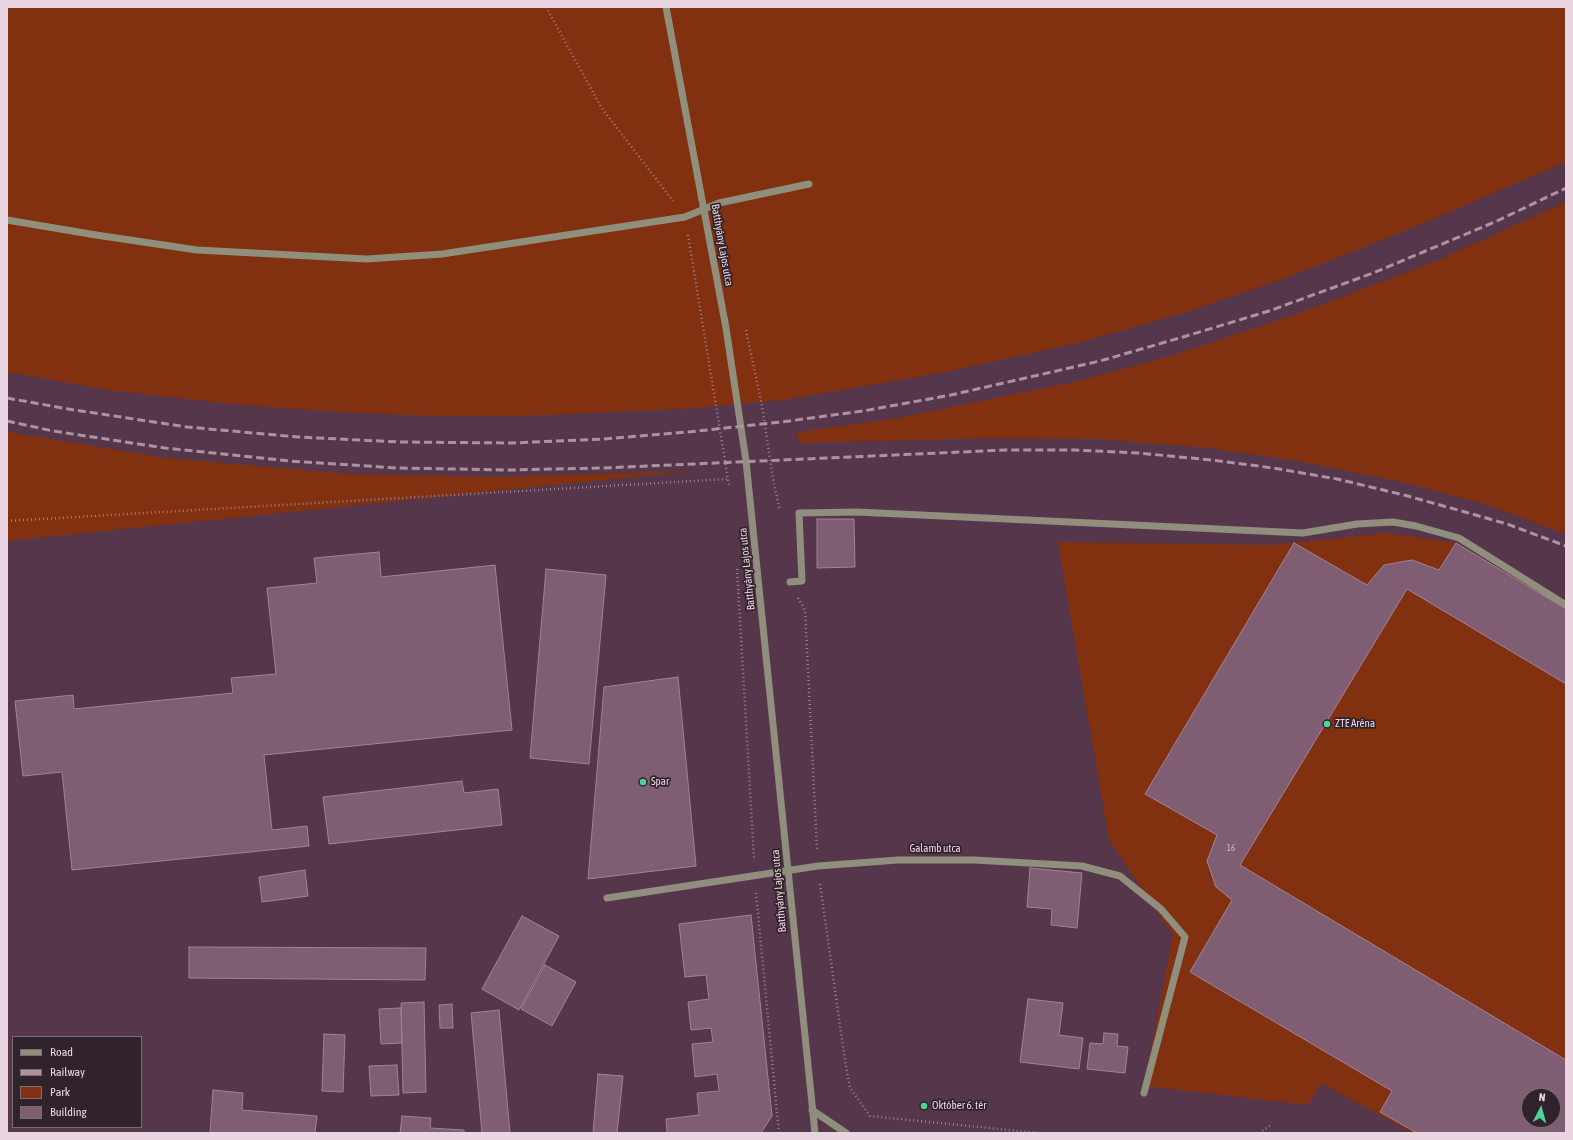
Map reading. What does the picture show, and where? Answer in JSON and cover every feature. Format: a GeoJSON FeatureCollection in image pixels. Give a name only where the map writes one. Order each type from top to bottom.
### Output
{"type":"FeatureCollection","features":[{"type":"Feature","properties":{"kind":"street","name":"Batthyány Lajos utca"},"geometry":{"type":"LineString","coordinates":[[666,7],[726,328],[750,487],[815,1133]]}},
{"type":"Feature","properties":{"kind":"street"},"geometry":{"type":"LineString","coordinates":[[7,220],[197,250],[367,259],[442,254],[685,217],[719,203],[809,184]]}},
{"type":"Feature","properties":{"kind":"street"},"geometry":{"type":"LineString","coordinates":[[790,582],[802,581],[799,513],[865,512],[1303,533],[1357,524],[1392,522],[1416,526],[1459,538],[1566,605]]}},
{"type":"Feature","properties":{"kind":"street","name":"Galamb utca"},"geometry":{"type":"LineString","coordinates":[[607,898],[818,866],[898,860],[974,860],[1082,866],[1120,876],[1161,909],[1185,937],[1144,1093]]}},
{"type":"Feature","properties":{"kind":"street"},"geometry":{"type":"LineString","coordinates":[[812,1110],[846,1133]]}},
{"type":"Feature","properties":{"kind":"path"},"geometry":{"type":"LineString","coordinates":[[546,7],[601,107],[685,217],[729,486]]}},
{"type":"Feature","properties":{"kind":"path"},"geometry":{"type":"LineString","coordinates":[[746,328],[762,406],[774,485],[781,514]]}},
{"type":"Feature","properties":{"kind":"path"},"geometry":{"type":"LineString","coordinates":[[7,521],[727,479]]}},
{"type":"Feature","properties":{"kind":"path"},"geometry":{"type":"LineString","coordinates":[[737,562],[755,876],[779,1133]]}},
{"type":"Feature","properties":{"kind":"path"},"geometry":{"type":"LineString","coordinates":[[790,582],[805,610],[818,866],[850,1088],[870,1116],[1039,1133]]}},
{"type":"Feature","properties":{"kind":"path"},"geometry":{"type":"LineString","coordinates":[[1259,1133],[1271,1125]]}},
{"type":"Feature","properties":{"kind":"green space"},"geometry":{"type":"Polygon","coordinates":[[[7,7],[1566,7],[1566,162],[1419,225],[1286,278],[1180,314],[1078,343],[941,373],[783,400],[682,409],[523,416],[426,416],[241,405],[108,390],[7,372],[7,7]]]}},
{"type":"Feature","properties":{"kind":"green space"},"geometry":{"type":"Polygon","coordinates":[[[1566,202],[1566,534],[1478,502],[1393,480],[1303,462],[1208,448],[1098,439],[991,438],[799,443],[798,432],[898,418],[1079,381],[1171,356],[1297,314],[1434,262],[1566,202]]]}},
{"type":"Feature","properties":{"kind":"green space"},"geometry":{"type":"Polygon","coordinates":[[[7,432],[167,458],[349,474],[498,477],[692,471],[7,541],[7,432]]]}},
{"type":"Feature","properties":{"kind":"green space","name":"ZTE Aréna"},"geometry":{"type":"Polygon","coordinates":[[[1388,533],[1456,543],[1566,608],[1566,1133],[1413,1133],[1321,1083],[1308,1105],[1144,1086],[1173,935],[1109,840],[1058,542],[1271,545],[1388,533]]]}},
{"type":"Feature","properties":{"kind":"building"},"geometry":{"type":"Polygon","coordinates":[[[817,519],[854,519],[855,567],[817,568],[817,519]]]}},
{"type":"Feature","properties":{"kind":"building","name":"ZTE Aréna"},"geometry":{"type":"Polygon","coordinates":[[[1294,543],[1367,585],[1384,565],[1412,560],[1439,570],[1456,543],[1566,609],[1566,684],[1407,589],[1240,865],[1566,1060],[1566,1133],[1417,1133],[1380,1112],[1392,1091],[1190,972],[1232,900],[1216,887],[1207,861],[1217,835],[1145,794],[1294,543]]]}},
{"type":"Feature","properties":{"kind":"building"},"geometry":{"type":"Polygon","coordinates":[[[379,552],[381,577],[495,565],[512,730],[264,755],[272,830],[307,826],[309,846],[72,870],[62,772],[23,776],[15,701],[73,695],[74,709],[233,693],[231,678],[276,674],[267,588],[317,583],[314,558],[379,552]]]}},
{"type":"Feature","properties":{"kind":"building"},"geometry":{"type":"Polygon","coordinates":[[[546,569],[606,575],[589,764],[530,758],[546,569]]]}},
{"type":"Feature","properties":{"kind":"building"},"geometry":{"type":"Polygon","coordinates":[[[678,677],[696,866],[588,879],[604,687],[678,677]]]}},
{"type":"Feature","properties":{"kind":"building"},"geometry":{"type":"Polygon","coordinates":[[[462,781],[464,793],[498,789],[502,825],[329,844],[323,797],[462,781]]]}},
{"type":"Feature","properties":{"kind":"building"},"geometry":{"type":"Polygon","coordinates":[[[1030,868],[1082,873],[1077,928],[1051,925],[1052,909],[1027,907],[1030,868]]]}},
{"type":"Feature","properties":{"kind":"building"},"geometry":{"type":"Polygon","coordinates":[[[305,870],[308,896],[262,902],[259,877],[305,870]]]}},
{"type":"Feature","properties":{"kind":"building"},"geometry":{"type":"Polygon","coordinates":[[[751,915],[772,1116],[761,1133],[667,1133],[666,1119],[699,1115],[697,1093],[719,1091],[717,1074],[695,1077],[692,1044],[713,1042],[711,1028],[691,1030],[688,1002],[709,999],[706,975],[685,977],[679,924],[751,915]]]}},
{"type":"Feature","properties":{"kind":"building"},"geometry":{"type":"Polygon","coordinates":[[[522,916],[559,936],[519,1010],[482,989],[522,916]]]}},
{"type":"Feature","properties":{"kind":"building"},"geometry":{"type":"Polygon","coordinates":[[[189,947],[426,948],[425,980],[189,978],[189,947]]]}},
{"type":"Feature","properties":{"kind":"building"},"geometry":{"type":"Polygon","coordinates":[[[545,965],[576,982],[552,1026],[521,1009],[545,965]]]}},
{"type":"Feature","properties":{"kind":"building"},"geometry":{"type":"Polygon","coordinates":[[[1028,999],[1063,1003],[1059,1035],[1083,1038],[1079,1069],[1020,1062],[1028,999]]]}},
{"type":"Feature","properties":{"kind":"building"},"geometry":{"type":"Polygon","coordinates":[[[424,1002],[426,1092],[403,1093],[401,1003],[424,1002]]]}},
{"type":"Feature","properties":{"kind":"building"},"geometry":{"type":"Polygon","coordinates":[[[452,1004],[453,1028],[440,1028],[439,1005],[452,1004]]]}},
{"type":"Feature","properties":{"kind":"building"},"geometry":{"type":"Polygon","coordinates":[[[401,1008],[402,1043],[381,1044],[379,1009],[401,1008]]]}},
{"type":"Feature","properties":{"kind":"building"},"geometry":{"type":"Polygon","coordinates":[[[499,1010],[510,1133],[482,1133],[471,1013],[499,1010]]]}},
{"type":"Feature","properties":{"kind":"building"},"geometry":{"type":"Polygon","coordinates":[[[1104,1033],[1118,1034],[1117,1046],[1128,1047],[1125,1073],[1087,1069],[1090,1043],[1103,1044],[1104,1033]]]}},
{"type":"Feature","properties":{"kind":"building"},"geometry":{"type":"Polygon","coordinates":[[[324,1034],[345,1035],[343,1092],[322,1091],[324,1034]]]}},
{"type":"Feature","properties":{"kind":"building"},"geometry":{"type":"Polygon","coordinates":[[[397,1065],[399,1095],[371,1096],[369,1066],[397,1065]]]}},
{"type":"Feature","properties":{"kind":"building"},"geometry":{"type":"Polygon","coordinates":[[[598,1074],[623,1076],[617,1133],[593,1133],[598,1074]]]}},
{"type":"Feature","properties":{"kind":"building"},"geometry":{"type":"Polygon","coordinates":[[[213,1090],[243,1093],[242,1110],[317,1116],[315,1133],[210,1133],[213,1090]]]}},
{"type":"Feature","properties":{"kind":"building"},"geometry":{"type":"Polygon","coordinates":[[[402,1116],[431,1118],[430,1128],[464,1130],[464,1133],[400,1133],[402,1116]]]}},
{"type":"Feature","properties":{"kind":"railway"},"geometry":{"type":"LineString","coordinates":[[7,398],[187,427],[298,437],[400,442],[512,443],[603,439],[781,422],[863,411],[951,395],[1100,361],[1269,311],[1373,273],[1497,221],[1566,188]]}},
{"type":"Feature","properties":{"kind":"railway"},"geometry":{"type":"LineString","coordinates":[[7,421],[53,431],[165,448],[290,461],[397,468],[510,470],[604,468],[1006,450],[1075,450],[1138,453],[1212,460],[1273,468],[1337,479],[1404,495],[1507,524],[1566,546]]}},
{"type":"Feature","properties":{"kind":"place","name":"ZTE Aréna"},"geometry":{"type":"Point","coordinates":[1327,724]}},
{"type":"Feature","properties":{"kind":"place","name":"Spar"},"geometry":{"type":"Point","coordinates":[643,782]}},
{"type":"Feature","properties":{"kind":"place","name":"Október 6. tér"},"geometry":{"type":"Point","coordinates":[924,1106]}}]}
